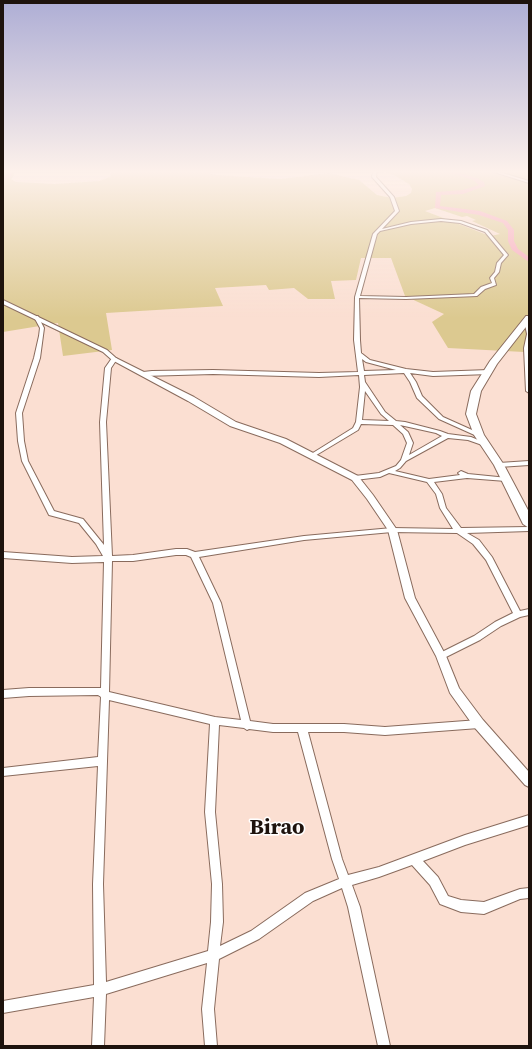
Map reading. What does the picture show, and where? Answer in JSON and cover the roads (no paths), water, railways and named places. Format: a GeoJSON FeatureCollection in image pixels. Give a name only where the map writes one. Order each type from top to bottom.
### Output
{"type":"FeatureCollection","features":[{"type":"Feature","properties":{"kind":"main road"},"geometry":{"type":"LineString","coordinates":[[528,320],[493,363],[489,372],[476,391],[471,404],[472,418],[482,440],[499,465],[529,524]]}},
{"type":"Feature","properties":{"kind":"street"},"geometry":{"type":"LineString","coordinates":[[311,456],[356,429],[363,382],[359,354],[357,297],[363,270],[377,230],[390,220]]}},
{"type":"Feature","properties":{"kind":"street"},"geometry":{"type":"LineString","coordinates":[[357,297],[406,298],[475,294],[483,288],[494,284],[492,278],[497,272],[499,262],[506,255],[486,231],[461,222],[441,220],[410,223],[377,230]]}},
{"type":"Feature","properties":{"kind":"street"},"geometry":{"type":"LineString","coordinates":[[3,302],[105,351],[114,359],[191,399],[233,424],[284,441],[356,478],[392,530],[410,598],[441,656],[454,690],[479,724],[529,781]]}},
{"type":"Feature","properties":{"kind":"street"},"geometry":{"type":"LineString","coordinates":[[36,317],[42,328],[41,336],[37,358],[19,413],[21,441],[25,461],[51,513],[81,521],[99,543],[108,559]]}},
{"type":"Feature","properties":{"kind":"street"},"geometry":{"type":"LineString","coordinates":[[528,320],[529,334],[527,348],[529,391]]}},
{"type":"Feature","properties":{"kind":"street"},"geometry":{"type":"LineString","coordinates":[[359,354],[368,361],[406,371],[433,374],[489,372]]}},
{"type":"Feature","properties":{"kind":"street"},"geometry":{"type":"LineString","coordinates":[[98,1046],[100,990],[98,884],[106,695],[108,559],[103,422],[108,368],[114,359]]}},
{"type":"Feature","properties":{"kind":"street"},"geometry":{"type":"LineString","coordinates":[[143,374],[213,372],[319,375],[406,371]]}},
{"type":"Feature","properties":{"kind":"street"},"geometry":{"type":"LineString","coordinates":[[406,371],[413,382],[419,397],[441,418],[482,440]]}},
{"type":"Feature","properties":{"kind":"street"},"geometry":{"type":"LineString","coordinates":[[363,382],[383,413],[406,433],[410,443],[404,460]]}},
{"type":"Feature","properties":{"kind":"street"},"geometry":{"type":"LineString","coordinates":[[358,422],[394,422],[438,432],[447,436],[482,440]]}},
{"type":"Feature","properties":{"kind":"street"},"geometry":{"type":"LineString","coordinates":[[356,478],[380,475],[398,467],[404,460],[447,436]]}},
{"type":"Feature","properties":{"kind":"street"},"geometry":{"type":"LineString","coordinates":[[499,465],[529,463]]}},
{"type":"Feature","properties":{"kind":"street"},"geometry":{"type":"LineString","coordinates":[[388,471],[429,481],[464,475],[506,479]]}},
{"type":"Feature","properties":{"kind":"street"},"geometry":{"type":"LineString","coordinates":[[429,481],[439,494],[443,508],[453,524],[459,531],[476,542],[490,560],[518,614]]}},
{"type":"Feature","properties":{"kind":"street"},"geometry":{"type":"LineString","coordinates":[[3,555],[72,560],[133,558],[176,552],[187,552],[194,555],[304,538],[392,530],[529,530]]}},
{"type":"Feature","properties":{"kind":"street"},"geometry":{"type":"LineString","coordinates":[[3,560],[12,555]]}},
{"type":"Feature","properties":{"kind":"street"},"geometry":{"type":"LineString","coordinates":[[194,555],[217,603],[247,726]]}},
{"type":"Feature","properties":{"kind":"street"},"geometry":{"type":"LineString","coordinates":[[441,656],[477,638],[498,624],[518,614],[529,612]]}},
{"type":"Feature","properties":{"kind":"street"},"geometry":{"type":"LineString","coordinates":[[4,697],[99,691],[106,695],[215,721],[247,726],[344,728],[385,731],[479,724]]}},
{"type":"Feature","properties":{"kind":"street"},"geometry":{"type":"LineString","coordinates":[[211,1046],[208,1009],[212,956],[217,922],[217,884],[210,812],[215,721]]}},
{"type":"Feature","properties":{"kind":"street"},"geometry":{"type":"LineString","coordinates":[[302,728],[337,859],[354,907],[384,1046]]}},
{"type":"Feature","properties":{"kind":"street"},"geometry":{"type":"LineString","coordinates":[[3,772],[103,761]]}},
{"type":"Feature","properties":{"kind":"street"},"geometry":{"type":"LineString","coordinates":[[3,1007],[100,990],[212,956],[255,935],[309,897],[346,881],[379,872],[465,840],[529,820]]}},
{"type":"Feature","properties":{"kind":"street"},"geometry":{"type":"LineString","coordinates":[[414,859],[434,881],[444,900],[461,906],[484,908],[529,892]]}},
{"type":"Feature","properties":{"kind":"waterway"},"geometry":{"type":"LineString","coordinates":[[499,220],[505,222],[511,230],[511,241],[515,250],[529,260]]}},
{"type":"Feature","properties":{"kind":"district","name":"Birao"},"geometry":{"type":"Point","coordinates":[277,828]}}]}
